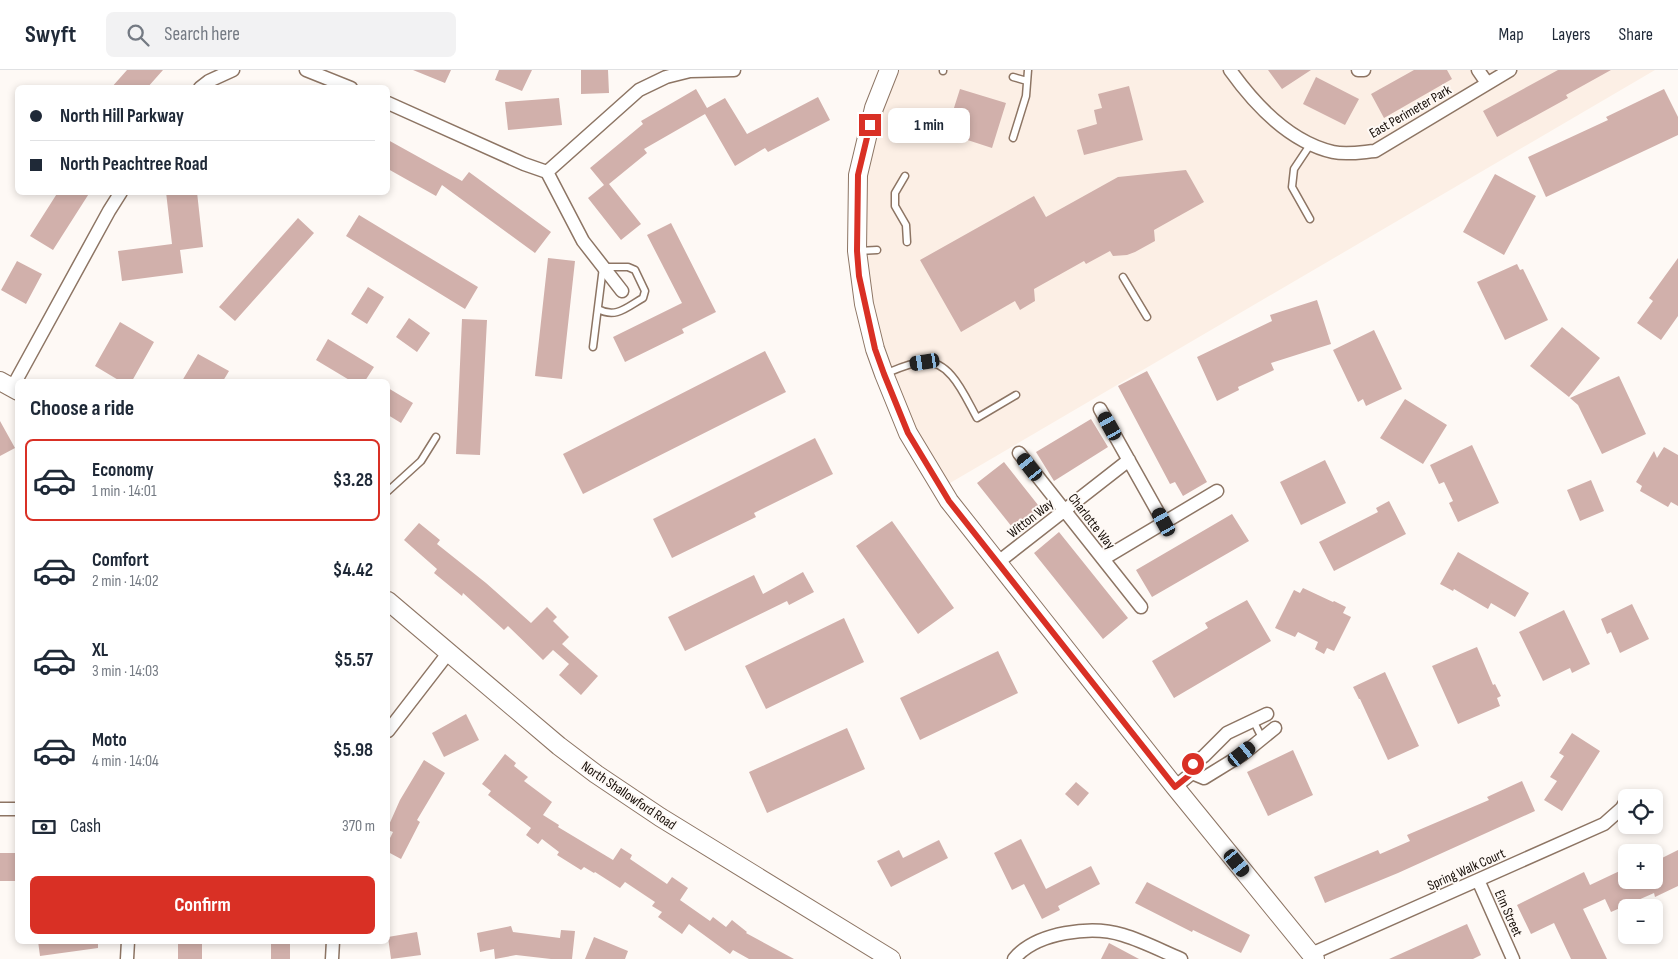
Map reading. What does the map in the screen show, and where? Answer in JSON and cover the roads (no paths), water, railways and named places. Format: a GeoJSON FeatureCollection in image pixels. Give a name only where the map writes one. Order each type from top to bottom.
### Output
{"type":"FeatureCollection","features":[{"type":"Feature","properties":{"kind":"street"},"geometry":{"type":"LineString","coordinates":[[204,85],[233,70]]}},
{"type":"Feature","properties":{"kind":"street"},"geometry":{"type":"LineString","coordinates":[[306,70],[344,85]]}},
{"type":"Feature","properties":{"kind":"street"},"geometry":{"type":"LineString","coordinates":[[547,172],[639,90],[666,77],[690,71],[734,70]]}},
{"type":"Feature","properties":{"kind":"street"},"geometry":{"type":"LineString","coordinates":[[889,70],[874,108],[858,175],[857,251],[859,276],[869,326],[884,374],[908,433],[949,501],[997,563],[1175,787],[1313,956]]}},
{"type":"Feature","properties":{"kind":"street","name":"East Perimeter Park"},"geometry":{"type":"LineString","coordinates":[[1230,70],[1248,94],[1278,123],[1310,145],[1335,152],[1350,153],[1375,151],[1510,70]]}},
{"type":"Feature","properties":{"kind":"street"},"geometry":{"type":"LineString","coordinates":[[1358,70],[1364,70]]}},
{"type":"Feature","properties":{"kind":"street"},"geometry":{"type":"LineString","coordinates":[[1478,70],[1487,83]]}},
{"type":"Feature","properties":{"kind":"street"},"geometry":{"type":"LineString","coordinates":[[390,104],[524,164],[547,172],[583,241],[622,291]]}},
{"type":"Feature","properties":{"kind":"street"},"geometry":{"type":"LineString","coordinates":[[10,386],[119,195]]}},
{"type":"Feature","properties":{"kind":"street"},"geometry":{"type":"LineString","coordinates":[[1100,409],[1164,522]]}},
{"type":"Feature","properties":{"kind":"street","name":"Charlotte Way"},"geometry":{"type":"LineString","coordinates":[[1019,453],[1141,607]]}},
{"type":"Feature","properties":{"kind":"street","name":"Witton Way"},"geometry":{"type":"LineString","coordinates":[[997,563],[1129,460]]}},
{"type":"Feature","properties":{"kind":"street"},"geometry":{"type":"LineString","coordinates":[[1103,559],[1217,491]]}},
{"type":"Feature","properties":{"kind":"street","name":"North Shallowford Road"},"geometry":{"type":"LineString","coordinates":[[390,603],[552,740],[596,774],[660,817],[892,959]]}},
{"type":"Feature","properties":{"kind":"street"},"geometry":{"type":"LineString","coordinates":[[390,729],[449,652]]}},
{"type":"Feature","properties":{"kind":"street"},"geometry":{"type":"LineString","coordinates":[[1175,787],[1192,773],[1193,764],[1227,733],[1268,714]]}},
{"type":"Feature","properties":{"kind":"street"},"geometry":{"type":"LineString","coordinates":[[1192,773],[1204,778],[1242,754],[1275,728]]}},
{"type":"Feature","properties":{"kind":"street"},"geometry":{"type":"LineString","coordinates":[[0,809],[15,809]]}},
{"type":"Feature","properties":{"kind":"street","name":"Spring Walk Court"},"geometry":{"type":"LineString","coordinates":[[1313,956],[1604,824],[1618,812]]}},
{"type":"Feature","properties":{"kind":"street","name":"Elm Street"},"geometry":{"type":"LineString","coordinates":[[1478,880],[1513,959]]}},
{"type":"Feature","properties":{"kind":"street"},"geometry":{"type":"LineString","coordinates":[[1014,959],[1020,952],[1048,937],[1082,931],[1108,931],[1123,935],[1181,959]]}},
{"type":"Feature","properties":{"kind":"street"},"geometry":{"type":"LineString","coordinates":[[127,959],[128,944]]}},
{"type":"Feature","properties":{"kind":"street"},"geometry":{"type":"LineString","coordinates":[[332,959],[333,944]]}},
{"type":"Feature","properties":{"kind":"lane"},"geometry":{"type":"LineString","coordinates":[[1013,138],[1026,96],[1028,70]]}},
{"type":"Feature","properties":{"kind":"lane"},"geometry":{"type":"LineString","coordinates":[[1013,77],[1027,81]]}},
{"type":"Feature","properties":{"kind":"lane"},"geometry":{"type":"LineString","coordinates":[[1310,145],[1294,169],[1292,187],[1310,219]]}},
{"type":"Feature","properties":{"kind":"lane"},"geometry":{"type":"LineString","coordinates":[[906,176],[895,193],[895,206],[906,225],[907,242]]}},
{"type":"Feature","properties":{"kind":"lane"},"geometry":{"type":"LineString","coordinates":[[857,251],[877,250]]}},
{"type":"Feature","properties":{"kind":"lane"},"geometry":{"type":"LineString","coordinates":[[593,348],[603,267],[628,267],[636,270],[645,291],[643,298],[616,314],[606,314],[598,309]]}},
{"type":"Feature","properties":{"kind":"lane"},"geometry":{"type":"LineString","coordinates":[[1123,277],[1147,317]]}},
{"type":"Feature","properties":{"kind":"lane"},"geometry":{"type":"LineString","coordinates":[[884,374],[913,364],[937,363],[952,376],[977,418],[1016,395]]}},
{"type":"Feature","properties":{"kind":"lane"},"geometry":{"type":"LineString","coordinates":[[390,489],[421,461],[436,437]]}},
{"type":"Feature","properties":{"kind":"lane"},"geometry":{"type":"LineString","coordinates":[[1254,720],[1262,738]]}}]}
